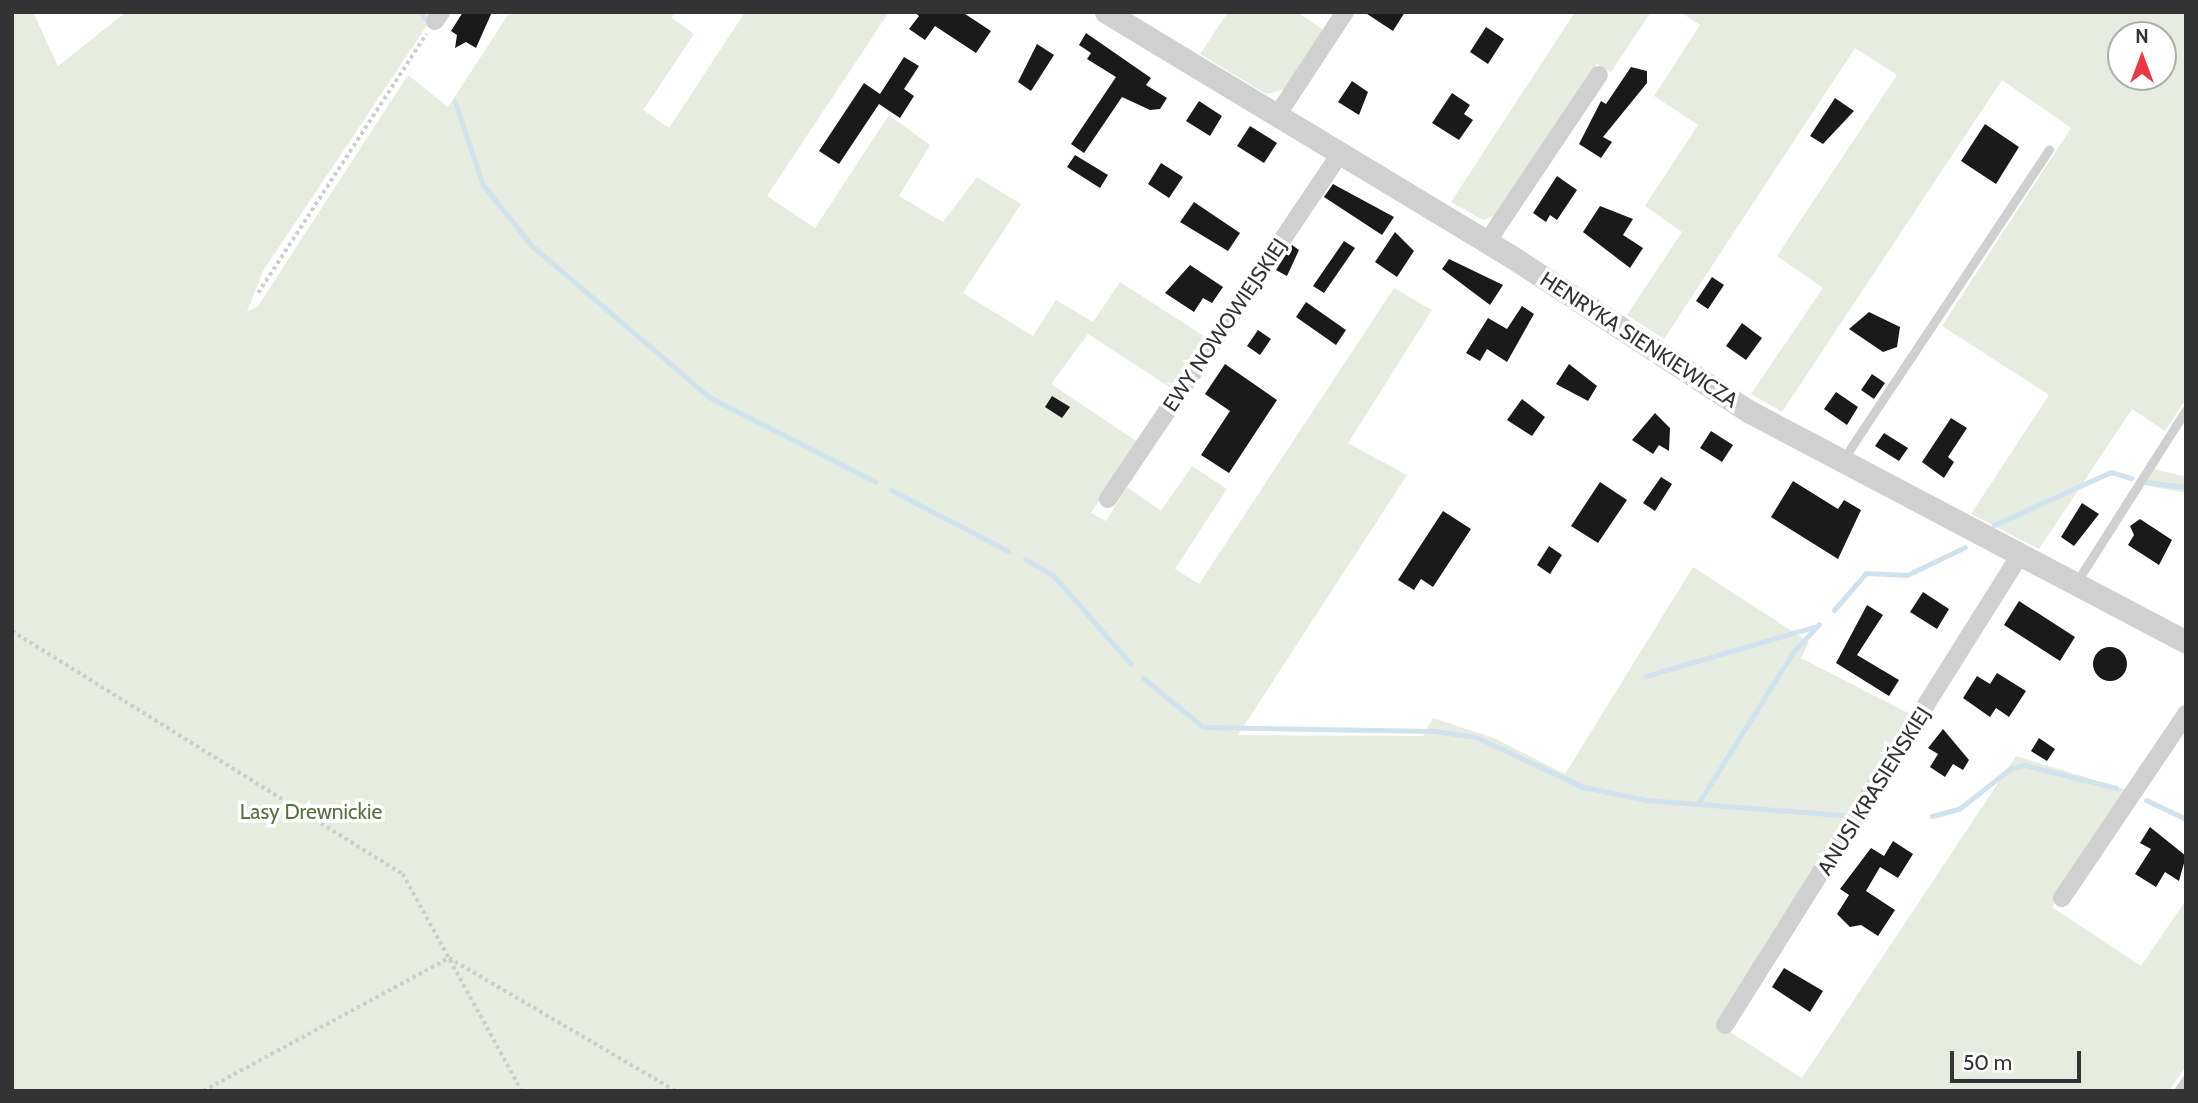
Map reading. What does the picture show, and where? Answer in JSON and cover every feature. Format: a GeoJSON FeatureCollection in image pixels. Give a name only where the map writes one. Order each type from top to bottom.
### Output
{"type":"FeatureCollection","features":[{"type":"Feature","properties":{"kind":"street","name":"HENRYKA SIENKIEWICZA"},"geometry":{"type":"LineString","coordinates":[[1106,12],[1487,242],[1750,412],[1841,463],[2186,642]]}},
{"type":"Feature","properties":{"kind":"street"},"geometry":{"type":"LineString","coordinates":[[1278,114],[1345,12]]}},
{"type":"Feature","properties":{"kind":"street"},"geometry":{"type":"LineString","coordinates":[[1487,242],[1599,75]]}},
{"type":"Feature","properties":{"kind":"street","name":"EWY NOWOWIEJSKIEJ"},"geometry":{"type":"LineString","coordinates":[[1108,499],[1341,152]]}},
{"type":"Feature","properties":{"kind":"street","name":"ANUSI KRASIEŃSKIEJ"},"geometry":{"type":"LineString","coordinates":[[1725,1025],[2020,555]]}},
{"type":"Feature","properties":{"kind":"street"},"geometry":{"type":"LineString","coordinates":[[2062,898],[2186,714]]}},
{"type":"Feature","properties":{"kind":"lane"},"geometry":{"type":"LineString","coordinates":[[1841,463],[2049,149]]}},
{"type":"Feature","properties":{"kind":"lane"},"geometry":{"type":"LineString","coordinates":[[2075,584],[2186,410]]}},
{"type":"Feature","properties":{"kind":"lane"},"geometry":{"type":"LineString","coordinates":[[2178,1091],[2186,1079]]}},
{"type":"Feature","properties":{"kind":"path"},"geometry":{"type":"LineString","coordinates":[[258,293],[438,17]]}},
{"type":"Feature","properties":{"kind":"path"},"geometry":{"type":"LineString","coordinates":[[12,631],[403,874],[522,1091]]}},
{"type":"Feature","properties":{"kind":"path"},"geometry":{"type":"LineString","coordinates":[[203,1091],[449,958]]}},
{"type":"Feature","properties":{"kind":"path"},"geometry":{"type":"LineString","coordinates":[[449,958],[676,1091]]}},
{"type":"Feature","properties":{"kind":"green space","name":"Lasy Drewnickie"},"geometry":{"type":"Polygon","coordinates":[[[12,12],[33,12],[58,66],[126,12],[429,12],[432,18],[263,271],[247,312],[258,306],[408,75],[448,107],[510,12],[675,12],[672,18],[694,34],[643,110],[669,128],[745,12],[889,12],[767,196],[815,228],[889,115],[930,145],[899,196],[943,222],[977,177],[1021,204],[963,293],[1033,336],[1056,300],[1093,322],[1120,282],[1207,338],[1174,390],[1088,334],[1051,384],[1139,443],[1091,513],[1106,521],[1127,487],[1161,511],[1192,466],[1227,489],[1175,569],[1199,584],[1394,288],[1432,310],[1348,443],[1407,475],[1238,735],[1423,736],[1433,718],[1494,738],[1565,774],[1693,567],[1809,642],[1801,658],[1912,715],[1719,1025],[1802,1078],[2016,756],[2127,790],[2052,907],[2141,966],[2186,900],[2186,1066],[2169,1091],[12,1091],[12,12]]]}},
{"type":"Feature","properties":{"kind":"green space"},"geometry":{"type":"Polygon","coordinates":[[[1228,12],[1297,12],[1325,31],[1286,89],[1266,94],[1200,54],[1228,12]]]}},
{"type":"Feature","properties":{"kind":"green space"},"geometry":{"type":"Polygon","coordinates":[[[1575,12],[1651,12],[1611,72],[1597,64],[1498,214],[1483,220],[1451,202],[1575,12]]]}},
{"type":"Feature","properties":{"kind":"green space"},"geometry":{"type":"Polygon","coordinates":[[[1680,12],[2186,12],[2186,399],[2165,431],[2132,409],[2039,549],[1971,514],[2049,395],[1942,326],[2071,128],[2002,80],[1782,412],[1751,394],[1823,288],[1777,256],[1897,75],[1855,48],[1664,339],[1627,315],[1682,232],[1645,206],[1698,125],[1654,96],[1700,25],[1680,12]]]}},
{"type":"Feature","properties":{"kind":"green space"},"geometry":{"type":"Polygon","coordinates":[[[2154,469],[2186,477],[2186,493],[2144,485],[2154,469]]]}},
{"type":"Feature","properties":{"kind":"building"},"geometry":{"type":"Polygon","coordinates":[[[463,12],[492,12],[476,48],[466,42],[455,48],[457,35],[451,31],[463,12]]]}},
{"type":"Feature","properties":{"kind":"building"},"geometry":{"type":"Polygon","coordinates":[[[914,12],[962,12],[991,31],[976,53],[935,26],[925,40],[909,29],[919,16],[914,12]]]}},
{"type":"Feature","properties":{"kind":"building"},"geometry":{"type":"Polygon","coordinates":[[[1364,12],[1405,12],[1393,31],[1364,12]]]}},
{"type":"Feature","properties":{"kind":"building"},"geometry":{"type":"Polygon","coordinates":[[[1486,27],[1504,39],[1488,64],[1470,52],[1486,27]]]}},
{"type":"Feature","properties":{"kind":"building"},"geometry":{"type":"Polygon","coordinates":[[[1086,33],[1151,78],[1146,85],[1167,98],[1160,109],[1150,110],[1122,97],[1084,153],[1071,144],[1116,77],[1087,59],[1091,53],[1079,45],[1086,33]]]}},
{"type":"Feature","properties":{"kind":"building"},"geometry":{"type":"Polygon","coordinates":[[[1037,44],[1054,55],[1031,91],[1018,82],[1037,44]]]}},
{"type":"Feature","properties":{"kind":"building"},"geometry":{"type":"Polygon","coordinates":[[[904,57],[919,66],[904,89],[914,96],[900,118],[879,104],[839,164],[819,151],[864,83],[880,94],[904,57]]]}},
{"type":"Feature","properties":{"kind":"building"},"geometry":{"type":"Polygon","coordinates":[[[1631,67],[1647,71],[1647,83],[1603,137],[1612,142],[1601,158],[1579,144],[1601,101],[1606,104],[1631,67]]]}},
{"type":"Feature","properties":{"kind":"building"},"geometry":{"type":"Polygon","coordinates":[[[1352,81],[1368,92],[1359,115],[1338,102],[1352,81]]]}},
{"type":"Feature","properties":{"kind":"building"},"geometry":{"type":"Polygon","coordinates":[[[1452,93],[1470,105],[1464,114],[1473,120],[1459,140],[1432,123],[1452,93]]]}},
{"type":"Feature","properties":{"kind":"building"},"geometry":{"type":"Polygon","coordinates":[[[1835,98],[1854,111],[1823,144],[1810,136],[1835,98]]]}},
{"type":"Feature","properties":{"kind":"building"},"geometry":{"type":"Polygon","coordinates":[[[1199,101],[1222,116],[1210,136],[1186,121],[1199,101]]]}},
{"type":"Feature","properties":{"kind":"building"},"geometry":{"type":"Polygon","coordinates":[[[1985,124],[2019,147],[1996,184],[1961,161],[1985,124]]]}},
{"type":"Feature","properties":{"kind":"building"},"geometry":{"type":"Polygon","coordinates":[[[1250,126],[1277,143],[1264,163],[1237,146],[1250,126]]]}},
{"type":"Feature","properties":{"kind":"building"},"geometry":{"type":"Polygon","coordinates":[[[1075,155],[1108,175],[1100,188],[1067,167],[1075,155]]]}},
{"type":"Feature","properties":{"kind":"building"},"geometry":{"type":"Polygon","coordinates":[[[1161,163],[1183,177],[1169,198],[1148,184],[1161,163]]]}},
{"type":"Feature","properties":{"kind":"building"},"geometry":{"type":"Polygon","coordinates":[[[1557,176],[1577,190],[1557,220],[1550,215],[1546,222],[1533,213],[1557,176]]]}},
{"type":"Feature","properties":{"kind":"building"},"geometry":{"type":"Polygon","coordinates":[[[1333,184],[1394,217],[1382,235],[1324,197],[1333,184]]]}},
{"type":"Feature","properties":{"kind":"building"},"geometry":{"type":"Polygon","coordinates":[[[1194,202],[1240,233],[1228,251],[1180,222],[1194,202]]]}},
{"type":"Feature","properties":{"kind":"building"},"geometry":{"type":"Polygon","coordinates":[[[1600,206],[1633,219],[1623,235],[1643,248],[1630,268],[1583,232],[1600,206]]]}},
{"type":"Feature","properties":{"kind":"building"},"geometry":{"type":"Polygon","coordinates":[[[1395,232],[1414,251],[1397,277],[1375,262],[1395,232]]]}},
{"type":"Feature","properties":{"kind":"building"},"geometry":{"type":"Polygon","coordinates":[[[1344,241],[1355,248],[1324,293],[1313,286],[1344,241]]]}},
{"type":"Feature","properties":{"kind":"building"},"geometry":{"type":"Polygon","coordinates":[[[1292,245],[1299,250],[1287,276],[1276,270],[1292,245]]]}},
{"type":"Feature","properties":{"kind":"building"},"geometry":{"type":"Polygon","coordinates":[[[1449,259],[1503,285],[1490,305],[1442,269],[1449,259]]]}},
{"type":"Feature","properties":{"kind":"building"},"geometry":{"type":"Polygon","coordinates":[[[1190,265],[1223,287],[1212,303],[1203,298],[1194,312],[1165,293],[1190,265]]]}},
{"type":"Feature","properties":{"kind":"building"},"geometry":{"type":"Polygon","coordinates":[[[1712,277],[1724,285],[1708,309],[1696,301],[1712,277]]]}},
{"type":"Feature","properties":{"kind":"building"},"geometry":{"type":"Polygon","coordinates":[[[1306,302],[1346,330],[1336,345],[1296,317],[1306,302]]]}},
{"type":"Feature","properties":{"kind":"building"},"geometry":{"type":"Polygon","coordinates":[[[1522,306],[1534,314],[1507,362],[1487,349],[1480,361],[1466,353],[1488,318],[1507,329],[1522,306]]]}},
{"type":"Feature","properties":{"kind":"building"},"geometry":{"type":"Polygon","coordinates":[[[1869,312],[1900,327],[1897,347],[1883,352],[1849,329],[1869,312]]]}},
{"type":"Feature","properties":{"kind":"building"},"geometry":{"type":"Polygon","coordinates":[[[1742,323],[1762,338],[1746,360],[1726,346],[1742,323]]]}},
{"type":"Feature","properties":{"kind":"building"},"geometry":{"type":"Polygon","coordinates":[[[1258,330],[1271,339],[1260,355],[1247,346],[1258,330]]]}},
{"type":"Feature","properties":{"kind":"building"},"geometry":{"type":"Polygon","coordinates":[[[1225,364],[1277,400],[1229,473],[1201,455],[1230,411],[1205,394],[1225,364]]]}},
{"type":"Feature","properties":{"kind":"building"},"geometry":{"type":"Polygon","coordinates":[[[1569,364],[1597,386],[1588,401],[1556,384],[1569,364]]]}},
{"type":"Feature","properties":{"kind":"building"},"geometry":{"type":"Polygon","coordinates":[[[1872,374],[1885,383],[1874,399],[1861,390],[1872,374]]]}},
{"type":"Feature","properties":{"kind":"building"},"geometry":{"type":"Polygon","coordinates":[[[1836,392],[1858,407],[1847,425],[1824,409],[1836,392]]]}},
{"type":"Feature","properties":{"kind":"building"},"geometry":{"type":"Polygon","coordinates":[[[1052,396],[1070,407],[1062,418],[1045,407],[1052,396]]]}},
{"type":"Feature","properties":{"kind":"building"},"geometry":{"type":"Polygon","coordinates":[[[1522,399],[1545,417],[1532,436],[1507,420],[1522,399]]]}},
{"type":"Feature","properties":{"kind":"building"},"geometry":{"type":"Polygon","coordinates":[[[1655,413],[1670,428],[1669,451],[1659,445],[1653,454],[1632,440],[1655,413]]]}},
{"type":"Feature","properties":{"kind":"building"},"geometry":{"type":"Polygon","coordinates":[[[1951,418],[1967,428],[1948,457],[1954,462],[1944,478],[1922,462],[1951,418]]]}},
{"type":"Feature","properties":{"kind":"building"},"geometry":{"type":"Polygon","coordinates":[[[1711,431],[1733,445],[1722,462],[1700,448],[1711,431]]]}},
{"type":"Feature","properties":{"kind":"building"},"geometry":{"type":"Polygon","coordinates":[[[1884,433],[1908,448],[1899,461],[1875,446],[1884,433]]]}},
{"type":"Feature","properties":{"kind":"building"},"geometry":{"type":"Polygon","coordinates":[[[1661,477],[1672,484],[1655,511],[1643,503],[1661,477]]]}},
{"type":"Feature","properties":{"kind":"building"},"geometry":{"type":"Polygon","coordinates":[[[1793,481],[1838,509],[1844,500],[1861,510],[1838,559],[1771,517],[1793,481]]]}},
{"type":"Feature","properties":{"kind":"building"},"geometry":{"type":"Polygon","coordinates":[[[1600,482],[1627,500],[1598,543],[1571,526],[1600,482]]]}},
{"type":"Feature","properties":{"kind":"building"},"geometry":{"type":"Polygon","coordinates":[[[2082,503],[2099,514],[2074,546],[2061,537],[2082,503]]]}},
{"type":"Feature","properties":{"kind":"building"},"geometry":{"type":"Polygon","coordinates":[[[1443,511],[1471,529],[1433,587],[1421,579],[1414,590],[1398,580],[1443,511]]]}},
{"type":"Feature","properties":{"kind":"building"},"geometry":{"type":"Polygon","coordinates":[[[2140,519],[2172,540],[2159,565],[2128,545],[2134,535],[2130,526],[2140,519]]]}},
{"type":"Feature","properties":{"kind":"building"},"geometry":{"type":"Polygon","coordinates":[[[1549,546],[1562,555],[1550,574],[1537,565],[1549,546]]]}},
{"type":"Feature","properties":{"kind":"building"},"geometry":{"type":"Polygon","coordinates":[[[1923,592],[1949,609],[1937,629],[1910,612],[1923,592]]]}},
{"type":"Feature","properties":{"kind":"building"},"geometry":{"type":"Polygon","coordinates":[[[2019,601],[2075,637],[2060,661],[2004,625],[2019,601]]]}},
{"type":"Feature","properties":{"kind":"building"},"geometry":{"type":"Polygon","coordinates":[[[1867,605],[1883,615],[1857,655],[1899,680],[1889,696],[1836,663],[1867,605]]]}},
{"type":"Feature","properties":{"kind":"building"},"geometry":{"type":"Polygon","coordinates":[[[2110,647],[2122,652],[2127,664],[2122,676],[2110,681],[2098,676],[2093,664],[2098,652],[2110,647]]]}},
{"type":"Feature","properties":{"kind":"building"},"geometry":{"type":"Polygon","coordinates":[[[1997,673],[2026,691],[2009,717],[1996,708],[1990,717],[1963,698],[1977,676],[1990,684],[1997,673]]]}},
{"type":"Feature","properties":{"kind":"building"},"geometry":{"type":"Polygon","coordinates":[[[1943,729],[1969,760],[1963,770],[1953,764],[1945,777],[1930,767],[1938,754],[1928,748],[1943,729]]]}},
{"type":"Feature","properties":{"kind":"building"},"geometry":{"type":"Polygon","coordinates":[[[2039,738],[2055,749],[2047,761],[2031,751],[2039,738]]]}},
{"type":"Feature","properties":{"kind":"building"},"geometry":{"type":"Polygon","coordinates":[[[2150,827],[2186,856],[2179,881],[2165,872],[2156,887],[2135,874],[2151,849],[2140,843],[2150,827]]]}},
{"type":"Feature","properties":{"kind":"building"},"geometry":{"type":"Polygon","coordinates":[[[1893,841],[1913,854],[1898,878],[1880,867],[1866,891],[1895,910],[1878,936],[1861,925],[1850,927],[1837,914],[1849,895],[1840,889],[1871,848],[1884,856],[1893,841]]]}},
{"type":"Feature","properties":{"kind":"building"},"geometry":{"type":"Polygon","coordinates":[[[1784,968],[1823,991],[1810,1012],[1772,987],[1784,968]]]}},
{"type":"Feature","properties":{"kind":"waterway"},"geometry":{"type":"LineString","coordinates":[[422,12],[424,18]]}},
{"type":"Feature","properties":{"kind":"waterway"},"geometry":{"type":"LineString","coordinates":[[455,102],[483,185],[531,245],[709,397],[876,482]]}},
{"type":"Feature","properties":{"kind":"waterway"},"geometry":{"type":"LineString","coordinates":[[1994,525],[2111,472],[2131,478]]}},
{"type":"Feature","properties":{"kind":"waterway"},"geometry":{"type":"LineString","coordinates":[[2145,482],[2186,487]]}},
{"type":"Feature","properties":{"kind":"waterway"},"geometry":{"type":"LineString","coordinates":[[891,490],[1008,551]]}},
{"type":"Feature","properties":{"kind":"waterway"},"geometry":{"type":"LineString","coordinates":[[1834,610],[1866,573],[1907,575],[1965,547]]}},
{"type":"Feature","properties":{"kind":"waterway"},"geometry":{"type":"LineString","coordinates":[[1025,559],[1053,575],[1131,664]]}},
{"type":"Feature","properties":{"kind":"waterway"},"geometry":{"type":"LineString","coordinates":[[1699,802],[1793,652],[1819,624]]}},
{"type":"Feature","properties":{"kind":"waterway"},"geometry":{"type":"LineString","coordinates":[[1646,676],[1814,627]]}},
{"type":"Feature","properties":{"kind":"waterway"},"geometry":{"type":"LineString","coordinates":[[1143,678],[1203,727],[1435,731],[1476,737],[1583,787],[1647,800],[1841,815]]}},
{"type":"Feature","properties":{"kind":"waterway"},"geometry":{"type":"LineString","coordinates":[[1932,816],[1959,809],[2011,768],[2024,765],[2116,788]]}},
{"type":"Feature","properties":{"kind":"waterway"},"geometry":{"type":"LineString","coordinates":[[2146,800],[2186,819]]}}]}
